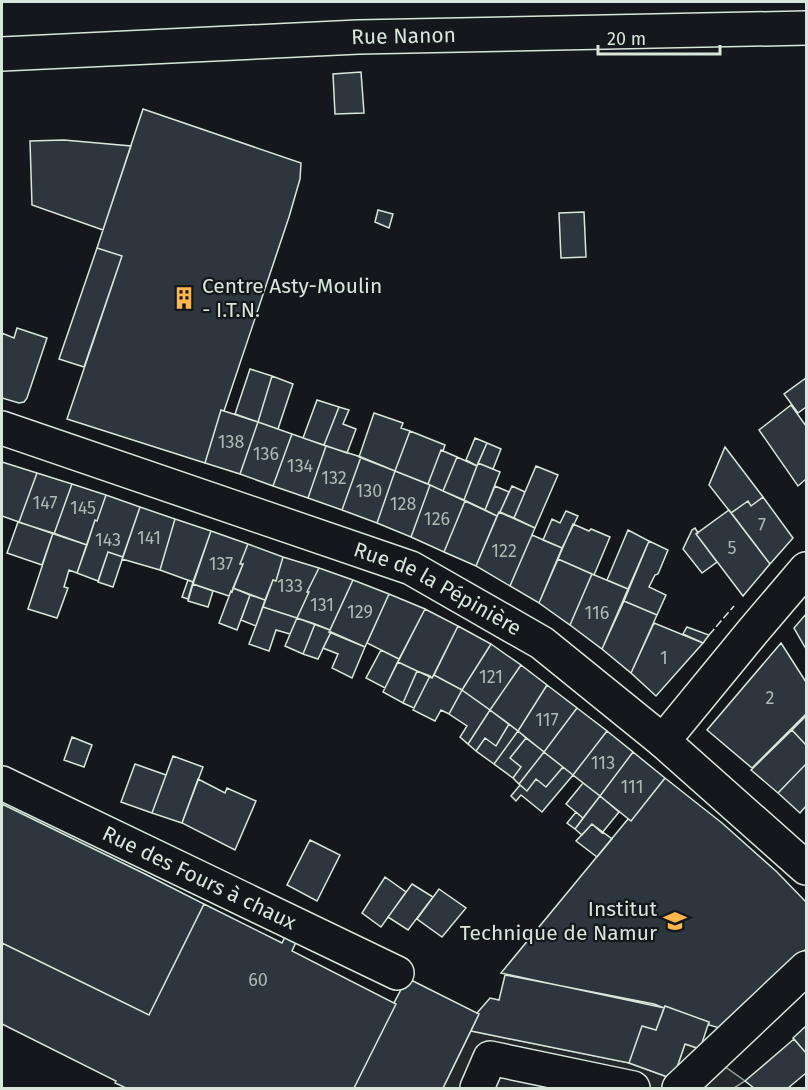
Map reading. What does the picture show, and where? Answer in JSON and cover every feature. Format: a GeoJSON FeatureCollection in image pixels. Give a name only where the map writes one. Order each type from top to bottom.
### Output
{"type":"FeatureCollection","features":[{"type":"Feature","properties":{"kind":"street","name":"Rue Nanon"},"geometry":{"type":"LineString","coordinates":[[2,54],[358,37],[807,28]]}},
{"type":"Feature","properties":{"kind":"street","name":"Rue de la Pépinière"},"geometry":{"type":"LineString","coordinates":[[2,428],[411,568],[542,643],[663,741],[807,868]]}},
{"type":"Feature","properties":{"kind":"street"},"geometry":{"type":"LineString","coordinates":[[663,741],[807,569]]}},
{"type":"Feature","properties":{"kind":"street","name":"Rue des Fours à chaux"},"geometry":{"type":"LineString","coordinates":[[2,783],[397,973]]}},
{"type":"Feature","properties":{"kind":"street"},"geometry":{"type":"LineString","coordinates":[[679,1089],[807,968]]}},
{"type":"Feature","properties":{"kind":"street"},"geometry":{"type":"LineString","coordinates":[[477,1089],[490,1058],[633,1089]]}},
{"type":"Feature","properties":{"kind":"shaded area"},"geometry":{"type":"Polygon","coordinates":[[[471,1031],[629,1063],[673,1079],[685,1044],[700,1049],[745,1081],[734,1088],[443,1088],[471,1031]]]}},
{"type":"Feature","properties":{"kind":"building"},"geometry":{"type":"Polygon","coordinates":[[[361,72],[364,113],[335,114],[333,74],[361,72]]]}},
{"type":"Feature","properties":{"kind":"building","name":"Centre Asty-Moulin - I.T.N."},"geometry":{"type":"Polygon","coordinates":[[[143,109],[301,163],[300,179],[289,217],[224,411],[221,410],[205,463],[67,419],[122,256],[97,248],[143,109]]]}},
{"type":"Feature","properties":{"kind":"building"},"geometry":{"type":"Polygon","coordinates":[[[64,140],[131,146],[103,230],[32,205],[30,141],[64,140]]]}},
{"type":"Feature","properties":{"kind":"building"},"geometry":{"type":"Polygon","coordinates":[[[378,210],[393,214],[389,228],[375,222],[378,210]]]}},
{"type":"Feature","properties":{"kind":"building"},"geometry":{"type":"Polygon","coordinates":[[[584,212],[586,257],[561,258],[559,213],[584,212]]]}},
{"type":"Feature","properties":{"kind":"building"},"geometry":{"type":"Polygon","coordinates":[[[97,248],[122,256],[84,367],[59,359],[97,248]]]}},
{"type":"Feature","properties":{"kind":"building"},"geometry":{"type":"Polygon","coordinates":[[[17,328],[47,338],[27,398],[24,402],[19,403],[2,398],[2,333],[14,338],[17,328]]]}},
{"type":"Feature","properties":{"kind":"building"},"geometry":{"type":"Polygon","coordinates":[[[250,369],[272,376],[258,422],[235,414],[250,369]]]}},
{"type":"Feature","properties":{"kind":"building"},"geometry":{"type":"Polygon","coordinates":[[[272,376],[293,384],[278,429],[258,422],[272,376]]]}},
{"type":"Feature","properties":{"kind":"building"},"geometry":{"type":"Polygon","coordinates":[[[806,378],[806,407],[798,413],[784,394],[806,378]]]}},
{"type":"Feature","properties":{"kind":"building"},"geometry":{"type":"Polygon","coordinates":[[[317,400],[339,407],[324,445],[303,438],[317,400]]]}},
{"type":"Feature","properties":{"kind":"building"},"geometry":{"type":"Polygon","coordinates":[[[791,405],[806,426],[806,479],[798,486],[759,430],[791,405]]]}},
{"type":"Feature","properties":{"kind":"building"},"geometry":{"type":"Polygon","coordinates":[[[339,407],[349,410],[343,424],[356,429],[347,453],[324,445],[339,407]]]}},
{"type":"Feature","properties":{"kind":"building"},"geometry":{"type":"Polygon","coordinates":[[[221,410],[258,422],[240,474],[205,463],[221,410]]]}},
{"type":"Feature","properties":{"kind":"building"},"geometry":{"type":"Polygon","coordinates":[[[374,413],[403,423],[401,428],[410,431],[395,471],[359,457],[374,413]]]}},
{"type":"Feature","properties":{"kind":"building"},"geometry":{"type":"Polygon","coordinates":[[[258,422],[292,434],[273,486],[240,474],[258,422]]]}},
{"type":"Feature","properties":{"kind":"building"},"geometry":{"type":"Polygon","coordinates":[[[410,431],[445,445],[428,484],[395,471],[410,431]]]}},
{"type":"Feature","properties":{"kind":"building"},"geometry":{"type":"Polygon","coordinates":[[[292,434],[326,446],[308,498],[273,486],[292,434]]]}},
{"type":"Feature","properties":{"kind":"building"},"geometry":{"type":"Polygon","coordinates":[[[475,438],[487,443],[477,466],[466,460],[475,438]]]}},
{"type":"Feature","properties":{"kind":"building"},"geometry":{"type":"Polygon","coordinates":[[[487,443],[501,449],[493,469],[478,463],[487,443]]]}},
{"type":"Feature","properties":{"kind":"building"},"geometry":{"type":"Polygon","coordinates":[[[326,446],[361,457],[342,510],[308,498],[326,446]]]}},
{"type":"Feature","properties":{"kind":"building"},"geometry":{"type":"Polygon","coordinates":[[[725,447],[763,497],[751,506],[748,501],[731,513],[709,485],[725,447]]]}},
{"type":"Feature","properties":{"kind":"building"},"geometry":{"type":"Polygon","coordinates":[[[441,450],[457,457],[443,491],[428,484],[441,450]]]}},
{"type":"Feature","properties":{"kind":"building"},"geometry":{"type":"Polygon","coordinates":[[[361,457],[395,471],[377,523],[342,510],[361,457]]]}},
{"type":"Feature","properties":{"kind":"building"},"geometry":{"type":"Polygon","coordinates":[[[457,457],[477,466],[464,500],[443,491],[457,457]]]}},
{"type":"Feature","properties":{"kind":"building"},"geometry":{"type":"Polygon","coordinates":[[[2,462],[37,473],[19,522],[2,516],[2,462]]]}},
{"type":"Feature","properties":{"kind":"building"},"geometry":{"type":"Polygon","coordinates":[[[478,463],[500,472],[485,510],[464,500],[478,463]]]}},
{"type":"Feature","properties":{"kind":"building"},"geometry":{"type":"Polygon","coordinates":[[[536,466],[558,475],[535,528],[514,518],[536,466]]]}},
{"type":"Feature","properties":{"kind":"building"},"geometry":{"type":"Polygon","coordinates":[[[395,471],[430,485],[411,537],[377,523],[395,471]]]}},
{"type":"Feature","properties":{"kind":"building"},"geometry":{"type":"Polygon","coordinates":[[[37,473],[72,484],[54,534],[19,522],[37,473]]]}},
{"type":"Feature","properties":{"kind":"building"},"geometry":{"type":"Polygon","coordinates":[[[72,484],[106,495],[87,545],[54,534],[72,484]]]}},
{"type":"Feature","properties":{"kind":"building"},"geometry":{"type":"Polygon","coordinates":[[[430,485],[465,501],[444,552],[411,537],[430,485]]]}},
{"type":"Feature","properties":{"kind":"building"},"geometry":{"type":"Polygon","coordinates":[[[495,486],[509,492],[497,516],[485,510],[495,486]]]}},
{"type":"Feature","properties":{"kind":"building"},"geometry":{"type":"Polygon","coordinates":[[[512,486],[525,492],[514,518],[500,512],[512,486]]]}},
{"type":"Feature","properties":{"kind":"building"},"geometry":{"type":"Polygon","coordinates":[[[106,495],[140,507],[123,557],[108,552],[98,581],[77,573],[106,495]]]}},
{"type":"Feature","properties":{"kind":"building"},"geometry":{"type":"Polygon","coordinates":[[[763,497],[793,538],[770,564],[731,513],[748,501],[751,506],[763,497]]]}},
{"type":"Feature","properties":{"kind":"building"},"geometry":{"type":"Polygon","coordinates":[[[465,501],[497,516],[476,566],[444,552],[465,501]]]}},
{"type":"Feature","properties":{"kind":"building"},"geometry":{"type":"Polygon","coordinates":[[[140,507],[175,519],[160,570],[122,559],[140,507]]]}},
{"type":"Feature","properties":{"kind":"building"},"geometry":{"type":"Polygon","coordinates":[[[729,510],[770,564],[743,596],[696,534],[729,510]]]}},
{"type":"Feature","properties":{"kind":"building"},"geometry":{"type":"Polygon","coordinates":[[[566,511],[578,516],[562,548],[543,540],[552,519],[560,523],[566,511]]]}},
{"type":"Feature","properties":{"kind":"building"},"geometry":{"type":"Polygon","coordinates":[[[499,512],[535,528],[510,586],[476,566],[499,512]]]}},
{"type":"Feature","properties":{"kind":"building"},"geometry":{"type":"Polygon","coordinates":[[[175,519],[211,531],[193,582],[160,570],[175,519]]]}},
{"type":"Feature","properties":{"kind":"building"},"geometry":{"type":"Polygon","coordinates":[[[18,522],[53,533],[42,565],[7,553],[18,522]]]}},
{"type":"Feature","properties":{"kind":"building"},"geometry":{"type":"Polygon","coordinates":[[[573,524],[610,537],[594,575],[558,559],[573,524]]]}},
{"type":"Feature","properties":{"kind":"building"},"geometry":{"type":"Polygon","coordinates":[[[695,528],[698,533],[696,534],[717,562],[702,573],[683,549],[695,528]]]}},
{"type":"Feature","properties":{"kind":"building"},"geometry":{"type":"Polygon","coordinates":[[[628,530],[649,541],[628,589],[607,580],[628,530]]]}},
{"type":"Feature","properties":{"kind":"building"},"geometry":{"type":"Polygon","coordinates":[[[211,531],[248,544],[240,564],[243,564],[229,596],[193,584],[211,531]]]}},
{"type":"Feature","properties":{"kind":"building"},"geometry":{"type":"Polygon","coordinates":[[[53,533],[87,545],[77,573],[69,570],[64,587],[68,588],[57,618],[28,609],[53,533]]]}},
{"type":"Feature","properties":{"kind":"building"},"geometry":{"type":"Polygon","coordinates":[[[532,535],[562,548],[539,603],[510,586],[532,535]]]}},
{"type":"Feature","properties":{"kind":"building"},"geometry":{"type":"Polygon","coordinates":[[[649,541],[668,550],[658,574],[655,575],[649,587],[666,595],[657,615],[624,601],[649,541]]]}},
{"type":"Feature","properties":{"kind":"building"},"geometry":{"type":"Polygon","coordinates":[[[248,544],[283,557],[276,581],[273,580],[265,600],[233,588],[248,544]]]}},
{"type":"Feature","properties":{"kind":"building"},"geometry":{"type":"Polygon","coordinates":[[[108,552],[123,557],[113,587],[98,582],[108,552]]]}},
{"type":"Feature","properties":{"kind":"building"},"geometry":{"type":"Polygon","coordinates":[[[283,557],[319,568],[297,618],[263,607],[273,580],[276,581],[283,557]]]}},
{"type":"Feature","properties":{"kind":"building"},"geometry":{"type":"Polygon","coordinates":[[[558,559],[592,574],[570,625],[539,603],[558,559]]]}},
{"type":"Feature","properties":{"kind":"building"},"geometry":{"type":"Polygon","coordinates":[[[319,568],[353,580],[330,630],[297,618],[319,568]]]}},
{"type":"Feature","properties":{"kind":"building"},"geometry":{"type":"Polygon","coordinates":[[[592,574],[628,589],[602,649],[570,625],[592,574]]]}},
{"type":"Feature","properties":{"kind":"building"},"geometry":{"type":"Polygon","coordinates":[[[188,580],[193,582],[188,599],[182,597],[188,580]]]}},
{"type":"Feature","properties":{"kind":"building"},"geometry":{"type":"Polygon","coordinates":[[[353,580],[389,594],[365,647],[329,632],[353,580]]]}},
{"type":"Feature","properties":{"kind":"building"},"geometry":{"type":"Polygon","coordinates":[[[193,584],[213,591],[208,607],[188,601],[193,584]]]}},
{"type":"Feature","properties":{"kind":"building"},"geometry":{"type":"Polygon","coordinates":[[[233,588],[250,595],[237,630],[219,623],[233,588]]]}},
{"type":"Feature","properties":{"kind":"building"},"geometry":{"type":"Polygon","coordinates":[[[389,594],[425,609],[399,659],[367,643],[389,594]]]}},
{"type":"Feature","properties":{"kind":"building"},"geometry":{"type":"Polygon","coordinates":[[[250,595],[265,600],[256,626],[241,620],[250,595]]]}},
{"type":"Feature","properties":{"kind":"building"},"geometry":{"type":"Polygon","coordinates":[[[624,601],[657,615],[631,673],[602,649],[624,601]]]}},
{"type":"Feature","properties":{"kind":"building"},"geometry":{"type":"Polygon","coordinates":[[[263,607],[297,618],[290,634],[276,630],[269,651],[249,644],[263,607]]]}},
{"type":"Feature","properties":{"kind":"building"},"geometry":{"type":"Polygon","coordinates":[[[425,609],[458,626],[432,678],[398,662],[425,609]]]}},
{"type":"Feature","properties":{"kind":"building"},"geometry":{"type":"Polygon","coordinates":[[[806,614],[806,649],[794,628],[806,614]]]}},
{"type":"Feature","properties":{"kind":"building"},"geometry":{"type":"Polygon","coordinates":[[[297,618],[315,624],[303,654],[285,646],[297,618]]]}},
{"type":"Feature","properties":{"kind":"building"},"geometry":{"type":"Polygon","coordinates":[[[654,623],[703,643],[656,696],[631,673],[654,623]]]}},
{"type":"Feature","properties":{"kind":"building"},"geometry":{"type":"Polygon","coordinates":[[[315,624],[331,632],[318,659],[303,654],[315,624]]]}},
{"type":"Feature","properties":{"kind":"building"},"geometry":{"type":"Polygon","coordinates":[[[458,626],[491,644],[462,690],[434,675],[458,626]]]}},
{"type":"Feature","properties":{"kind":"building"},"geometry":{"type":"Polygon","coordinates":[[[687,627],[709,635],[703,643],[683,634],[687,627]]]}},
{"type":"Feature","properties":{"kind":"building"},"geometry":{"type":"Polygon","coordinates":[[[331,632],[365,647],[352,678],[332,668],[338,654],[323,648],[331,632]]]}},
{"type":"Feature","properties":{"kind":"building"},"geometry":{"type":"Polygon","coordinates":[[[781,643],[806,682],[806,714],[752,768],[707,730],[781,643]]]}},
{"type":"Feature","properties":{"kind":"building"},"geometry":{"type":"Polygon","coordinates":[[[491,644],[521,665],[490,710],[462,690],[491,644]]]}},
{"type":"Feature","properties":{"kind":"building"},"geometry":{"type":"Polygon","coordinates":[[[381,650],[399,659],[385,688],[366,678],[381,650]]]}},
{"type":"Feature","properties":{"kind":"building"},"geometry":{"type":"Polygon","coordinates":[[[398,662],[417,671],[403,703],[383,692],[398,662]]]}},
{"type":"Feature","properties":{"kind":"building"},"geometry":{"type":"Polygon","coordinates":[[[521,665],[547,685],[518,731],[490,710],[521,665]]]}},
{"type":"Feature","properties":{"kind":"building"},"geometry":{"type":"Polygon","coordinates":[[[417,671],[430,676],[414,708],[403,703],[417,671]]]}},
{"type":"Feature","properties":{"kind":"building"},"geometry":{"type":"Polygon","coordinates":[[[434,675],[462,690],[449,714],[441,710],[435,721],[413,710],[430,676],[432,678],[434,675]]]}},
{"type":"Feature","properties":{"kind":"building"},"geometry":{"type":"Polygon","coordinates":[[[547,685],[577,708],[544,752],[518,731],[547,685]]]}},
{"type":"Feature","properties":{"kind":"building"},"geometry":{"type":"Polygon","coordinates":[[[462,690],[490,710],[468,744],[460,737],[467,726],[449,714],[462,690]]]}},
{"type":"Feature","properties":{"kind":"building"},"geometry":{"type":"Polygon","coordinates":[[[577,708],[607,731],[573,775],[544,752],[577,708]]]}},
{"type":"Feature","properties":{"kind":"building"},"geometry":{"type":"Polygon","coordinates":[[[490,710],[509,724],[496,746],[485,738],[476,751],[468,744],[490,710]]]}},
{"type":"Feature","properties":{"kind":"building"},"geometry":{"type":"Polygon","coordinates":[[[806,716],[806,745],[792,730],[806,716]]]}},
{"type":"Feature","properties":{"kind":"building"},"geometry":{"type":"Polygon","coordinates":[[[509,724],[518,731],[494,764],[476,751],[485,738],[496,746],[509,724]]]}},
{"type":"Feature","properties":{"kind":"building"},"geometry":{"type":"Polygon","coordinates":[[[792,730],[806,745],[806,764],[778,793],[751,770],[792,730]]]}},
{"type":"Feature","properties":{"kind":"building"},"geometry":{"type":"Polygon","coordinates":[[[518,731],[526,738],[510,758],[521,767],[513,778],[494,764],[518,731]]]}},
{"type":"Feature","properties":{"kind":"building"},"geometry":{"type":"Polygon","coordinates":[[[607,731],[633,752],[600,796],[573,775],[607,731]]]}},
{"type":"Feature","properties":{"kind":"building"},"geometry":{"type":"Polygon","coordinates":[[[72,737],[92,745],[84,767],[64,760],[72,737]]]}},
{"type":"Feature","properties":{"kind":"building"},"geometry":{"type":"Polygon","coordinates":[[[526,738],[544,752],[519,784],[513,778],[521,767],[510,758],[526,738]]]}},
{"type":"Feature","properties":{"kind":"building"},"geometry":{"type":"Polygon","coordinates":[[[544,752],[563,767],[546,787],[536,779],[527,791],[519,784],[544,752]]]}},
{"type":"Feature","properties":{"kind":"building"},"geometry":{"type":"Polygon","coordinates":[[[633,752],[665,778],[631,821],[600,796],[633,752]]]}},
{"type":"Feature","properties":{"kind":"building"},"geometry":{"type":"Polygon","coordinates":[[[173,756],[203,767],[182,823],[152,813],[173,756]]]}},
{"type":"Feature","properties":{"kind":"building"},"geometry":{"type":"Polygon","coordinates":[[[135,764],[166,775],[152,813],[121,802],[135,764]]]}},
{"type":"Feature","properties":{"kind":"building"},"geometry":{"type":"Polygon","coordinates":[[[806,764],[806,806],[800,813],[778,793],[806,764]]]}},
{"type":"Feature","properties":{"kind":"building"},"geometry":{"type":"Polygon","coordinates":[[[563,767],[573,775],[542,812],[521,795],[516,801],[511,796],[520,785],[527,791],[536,779],[546,787],[563,767]]]}},
{"type":"Feature","properties":{"kind":"building"},"geometry":{"type":"Polygon","coordinates":[[[665,778],[722,823],[777,872],[806,902],[806,949],[723,1029],[665,1006],[664,1008],[501,973],[628,819],[631,821],[665,778]]]}},
{"type":"Feature","properties":{"kind":"building"},"geometry":{"type":"Polygon","coordinates":[[[198,779],[225,793],[227,788],[256,801],[235,850],[182,823],[198,779]]]}},
{"type":"Feature","properties":{"kind":"building"},"geometry":{"type":"Polygon","coordinates":[[[583,783],[600,796],[583,818],[566,804],[583,783]]]}},
{"type":"Feature","properties":{"kind":"building"},"geometry":{"type":"Polygon","coordinates":[[[600,796],[619,812],[602,833],[592,824],[582,835],[575,829],[600,796]]]}},
{"type":"Feature","properties":{"kind":"building"},"geometry":{"type":"Polygon","coordinates":[[[2,804],[204,904],[149,1015],[2,943],[2,804]]]}},
{"type":"Feature","properties":{"kind":"building"},"geometry":{"type":"Polygon","coordinates":[[[576,812],[583,818],[575,829],[567,823],[576,812]]]}},
{"type":"Feature","properties":{"kind":"building"},"geometry":{"type":"Polygon","coordinates":[[[592,824],[612,839],[597,857],[576,841],[592,824]]]}},
{"type":"Feature","properties":{"kind":"building"},"geometry":{"type":"Polygon","coordinates":[[[310,840],[340,855],[317,901],[287,885],[310,840]]]}},
{"type":"Feature","properties":{"kind":"building"},"geometry":{"type":"Polygon","coordinates":[[[385,877],[406,892],[381,927],[362,913],[385,877]]]}},
{"type":"Feature","properties":{"kind":"building"},"geometry":{"type":"Polygon","coordinates":[[[412,884],[433,897],[408,930],[388,917],[412,884]]]}},
{"type":"Feature","properties":{"kind":"building"},"geometry":{"type":"Polygon","coordinates":[[[439,889],[466,908],[442,937],[417,919],[439,889]]]}},
{"type":"Feature","properties":{"kind":"building"},"geometry":{"type":"Polygon","coordinates":[[[204,904],[282,943],[285,937],[296,942],[292,951],[396,1004],[354,1088],[126,1088],[2,1024],[2,943],[149,1015],[204,904]]]}},
{"type":"Feature","properties":{"kind":"building"},"geometry":{"type":"Polygon","coordinates":[[[505,975],[654,1004],[664,1008],[656,1030],[642,1026],[629,1063],[471,1031],[479,1014],[477,1013],[490,998],[499,1000],[505,975]]]}},
{"type":"Feature","properties":{"kind":"building"},"geometry":{"type":"Polygon","coordinates":[[[407,978],[479,1014],[443,1088],[354,1088],[396,1004],[394,1003],[407,978]]]}},
{"type":"Feature","properties":{"kind":"building"},"geometry":{"type":"Polygon","coordinates":[[[665,1006],[709,1022],[700,1049],[685,1044],[673,1079],[629,1063],[642,1026],[656,1030],[665,1006]]]}},
{"type":"Feature","properties":{"kind":"building"},"geometry":{"type":"Polygon","coordinates":[[[806,1026],[806,1053],[793,1038],[806,1026]]]}},
{"type":"Feature","properties":{"kind":"building"},"geometry":{"type":"Polygon","coordinates":[[[794,1039],[806,1053],[806,1073],[788,1088],[754,1088],[745,1081],[794,1039]]]}},
{"type":"Feature","properties":{"kind":"fence"},"geometry":{"type":"LineString","coordinates":[[709,635],[734,606]]}},
{"type":"Feature","properties":{"kind":"place","name":"Centre Asty-Moulin - I.T.N."},"geometry":{"type":"Point","coordinates":[184,298]}},
{"type":"Feature","properties":{"kind":"place","name":"Institut Technique de Namur"},"geometry":{"type":"Point","coordinates":[675,921]}}]}
